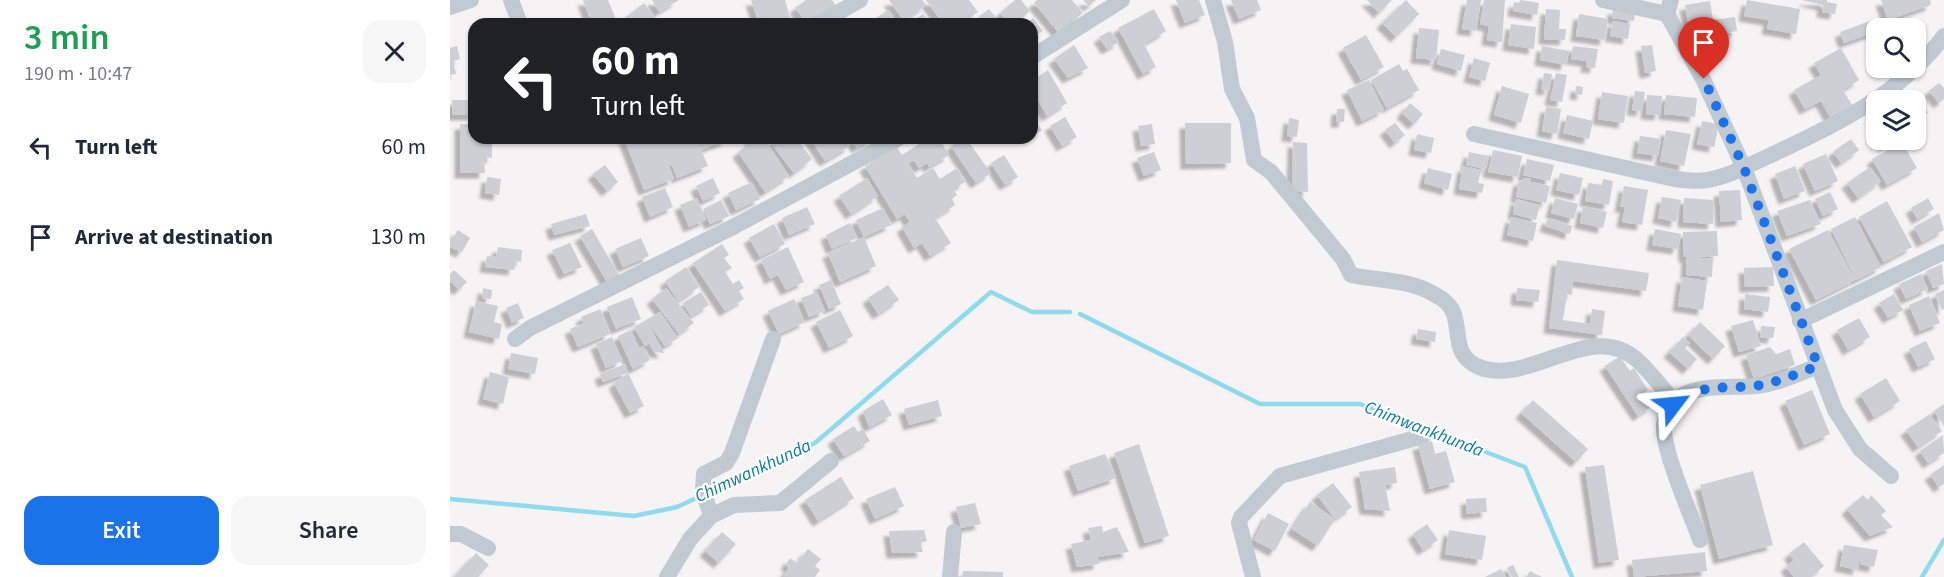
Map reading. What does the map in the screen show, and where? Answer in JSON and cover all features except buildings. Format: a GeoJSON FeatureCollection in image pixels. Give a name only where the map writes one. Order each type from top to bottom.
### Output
{"type":"FeatureCollection","features":[{"type":"Feature","properties":{"kind":"street"},"geometry":{"type":"LineString","coordinates":[[450,7],[471,0]]}},
{"type":"Feature","properties":{"kind":"street"},"geometry":{"type":"LineString","coordinates":[[511,0],[518,18]]}},
{"type":"Feature","properties":{"kind":"street"},"geometry":{"type":"LineString","coordinates":[[828,18],[860,0]]}},
{"type":"Feature","properties":{"kind":"street"},"geometry":{"type":"LineString","coordinates":[[1038,53],[1122,0]]}},
{"type":"Feature","properties":{"kind":"street"},"geometry":{"type":"LineString","coordinates":[[1213,0],[1225,42],[1232,89],[1247,118],[1254,160],[1271,172],[1343,259],[1351,275],[1404,281],[1444,300],[1456,317],[1459,348],[1464,358],[1479,367],[1506,372],[1568,353],[1599,346],[1613,347],[1635,358],[1675,403]]}},
{"type":"Feature","properties":{"kind":"street"},"geometry":{"type":"LineString","coordinates":[[1603,0],[1669,7],[1744,168],[1835,410],[1849,435],[1867,457],[1891,476]]}},
{"type":"Feature","properties":{"kind":"street"},"geometry":{"type":"LineString","coordinates":[[1474,134],[1693,182],[1709,180],[1744,168],[1852,115],[1920,64],[1944,36]]}},
{"type":"Feature","properties":{"kind":"street"},"geometry":{"type":"LineString","coordinates":[[514,339],[530,328],[735,226],[888,144]]}},
{"type":"Feature","properties":{"kind":"street"},"geometry":{"type":"LineString","coordinates":[[1800,321],[1944,252]]}},
{"type":"Feature","properties":{"kind":"street"},"geometry":{"type":"LineString","coordinates":[[711,516],[703,490],[704,474],[726,463],[732,453],[773,339]]}},
{"type":"Feature","properties":{"kind":"street"},"geometry":{"type":"LineString","coordinates":[[1700,540],[1667,445],[1664,424],[1675,403],[1682,395],[1695,391],[1758,386],[1818,366]]}},
{"type":"Feature","properties":{"kind":"street"},"geometry":{"type":"LineString","coordinates":[[1253,577],[1239,523],[1241,517],[1273,480],[1423,436]]}},
{"type":"Feature","properties":{"kind":"street"},"geometry":{"type":"LineString","coordinates":[[667,577],[690,539],[711,516],[734,506],[780,503],[831,461]]}},
{"type":"Feature","properties":{"kind":"street"},"geometry":{"type":"LineString","coordinates":[[950,577],[954,532]]}},
{"type":"Feature","properties":{"kind":"street"},"geometry":{"type":"LineString","coordinates":[[450,534],[461,534],[488,548]]}},
{"type":"Feature","properties":{"kind":"waterway","name":"Chimwankhunda"},"geometry":{"type":"LineString","coordinates":[[450,499],[634,516],[677,507],[815,443],[991,292],[1032,312],[1070,312]]}},
{"type":"Feature","properties":{"kind":"waterway","name":"Chimwankhunda"},"geometry":{"type":"LineString","coordinates":[[1080,314],[1260,404],[1360,404],[1525,467],[1572,577]]}},
{"type":"Feature","properties":{"kind":"waterway","name":"Chimwankhunda"},"geometry":{"type":"LineString","coordinates":[[1922,577],[1944,540]]}},
{"type":"Feature","properties":{"kind":"route"},"geometry":{"type":"LineString","coordinates":[[1673,405],[1682,395],[1695,391],[1758,386],[1818,366],[1744,168],[1704,79]]}}]}
